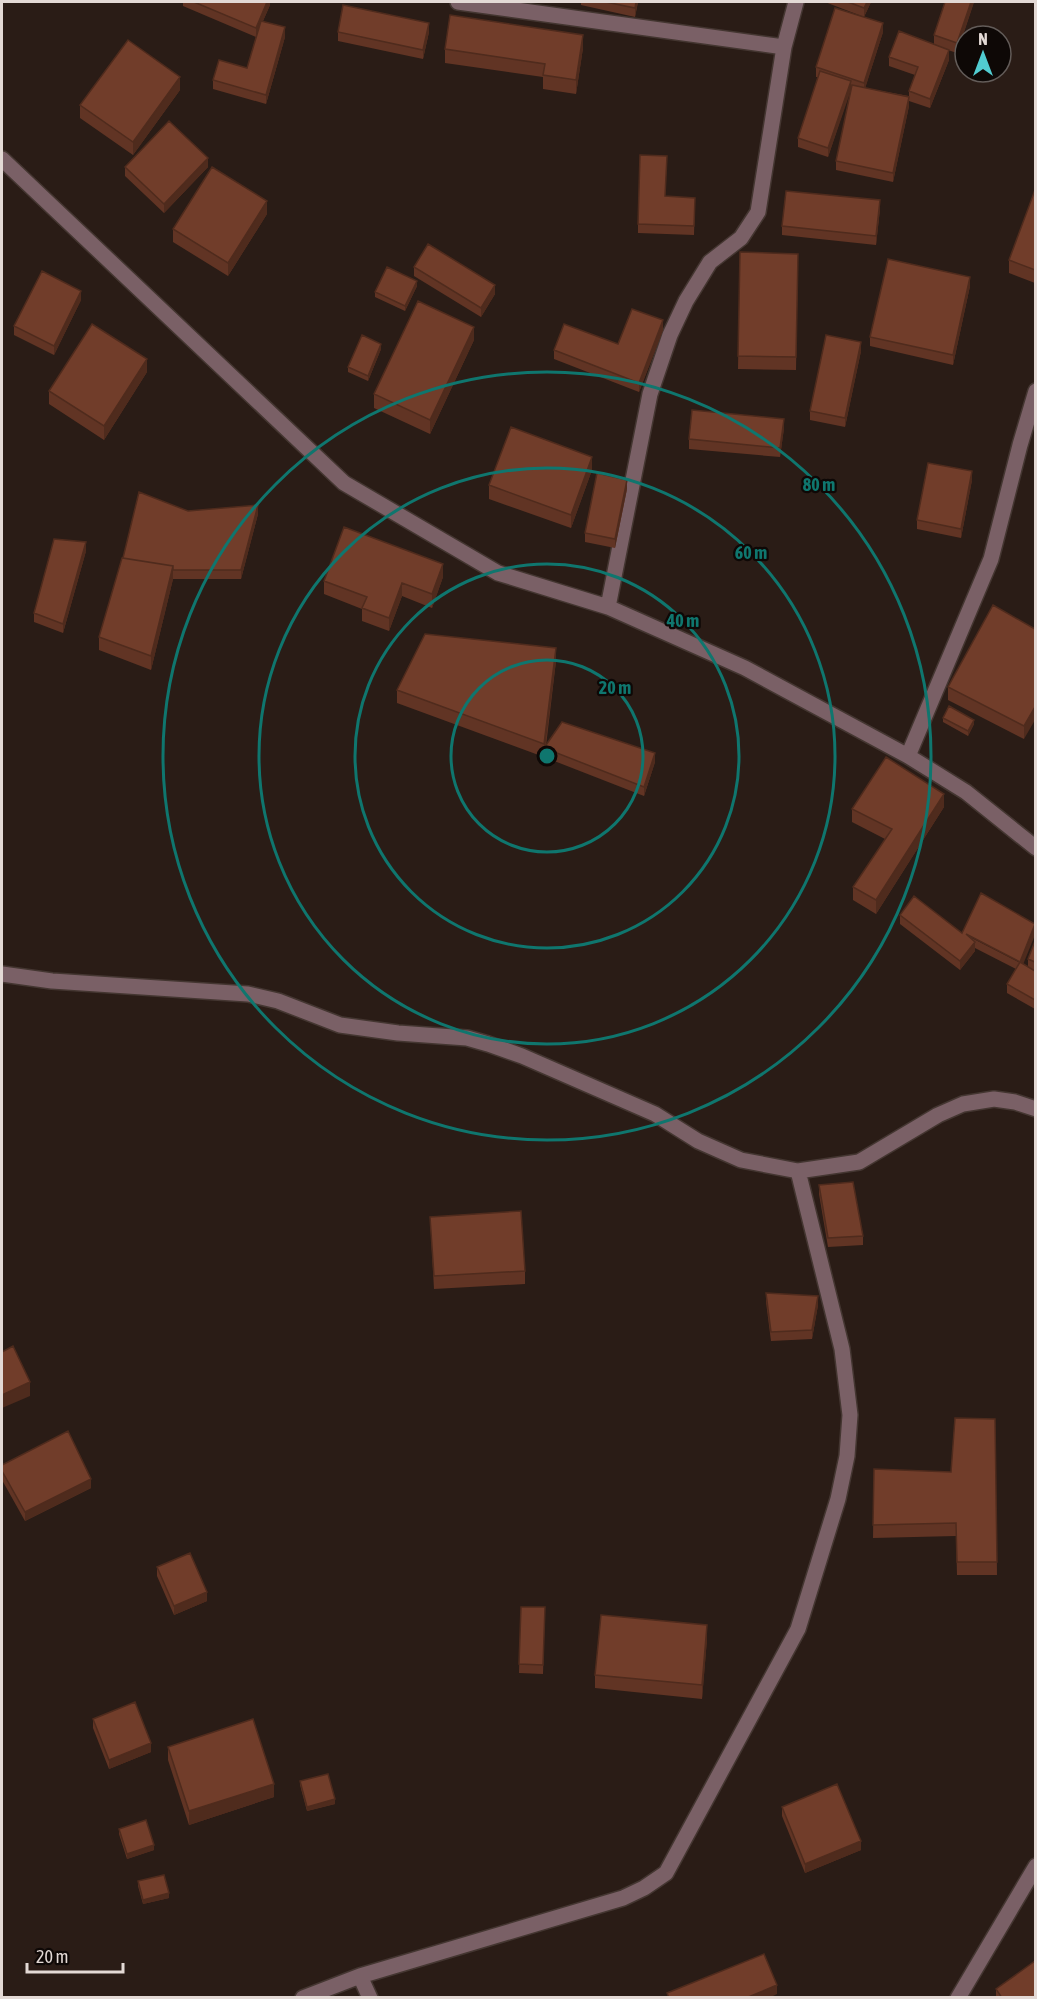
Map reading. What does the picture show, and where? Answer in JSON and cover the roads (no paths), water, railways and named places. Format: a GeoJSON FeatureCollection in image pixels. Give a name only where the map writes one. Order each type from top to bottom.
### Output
{"type":"FeatureCollection","features":[{"type":"Feature","properties":{"kind":"street"},"geometry":{"type":"LineString","coordinates":[[458,2],[784,47]]}},
{"type":"Feature","properties":{"kind":"street"},"geometry":{"type":"LineString","coordinates":[[608,607],[650,394],[670,335],[686,301],[710,262],[741,238],[758,212],[784,47],[796,2]]}},
{"type":"Feature","properties":{"kind":"street"},"geometry":{"type":"LineString","coordinates":[[2,159],[344,483],[498,573],[608,607],[746,668],[908,756],[966,792],[1035,848]]}},
{"type":"Feature","properties":{"kind":"street"},"geometry":{"type":"LineString","coordinates":[[908,756],[991,559],[1035,391]]}},
{"type":"Feature","properties":{"kind":"street"},"geometry":{"type":"LineString","coordinates":[[2,974],[52,981],[248,994],[278,1001],[340,1025],[398,1033],[466,1038],[522,1056],[655,1113],[698,1141],[741,1160],[798,1171],[859,1162],[938,1115],[963,1104],[994,1099],[1015,1102],[1035,1109]]}},
{"type":"Feature","properties":{"kind":"street"},"geometry":{"type":"LineString","coordinates":[[303,1998],[360,1976],[623,1898],[644,1888],[666,1873],[798,1629],[838,1499],[847,1456],[850,1415],[842,1349],[798,1171]]}},
{"type":"Feature","properties":{"kind":"street"},"geometry":{"type":"LineString","coordinates":[[958,1998],[1035,1866]]}},
{"type":"Feature","properties":{"kind":"street"},"geometry":{"type":"LineString","coordinates":[[360,1976],[370,1998]]}}]}
